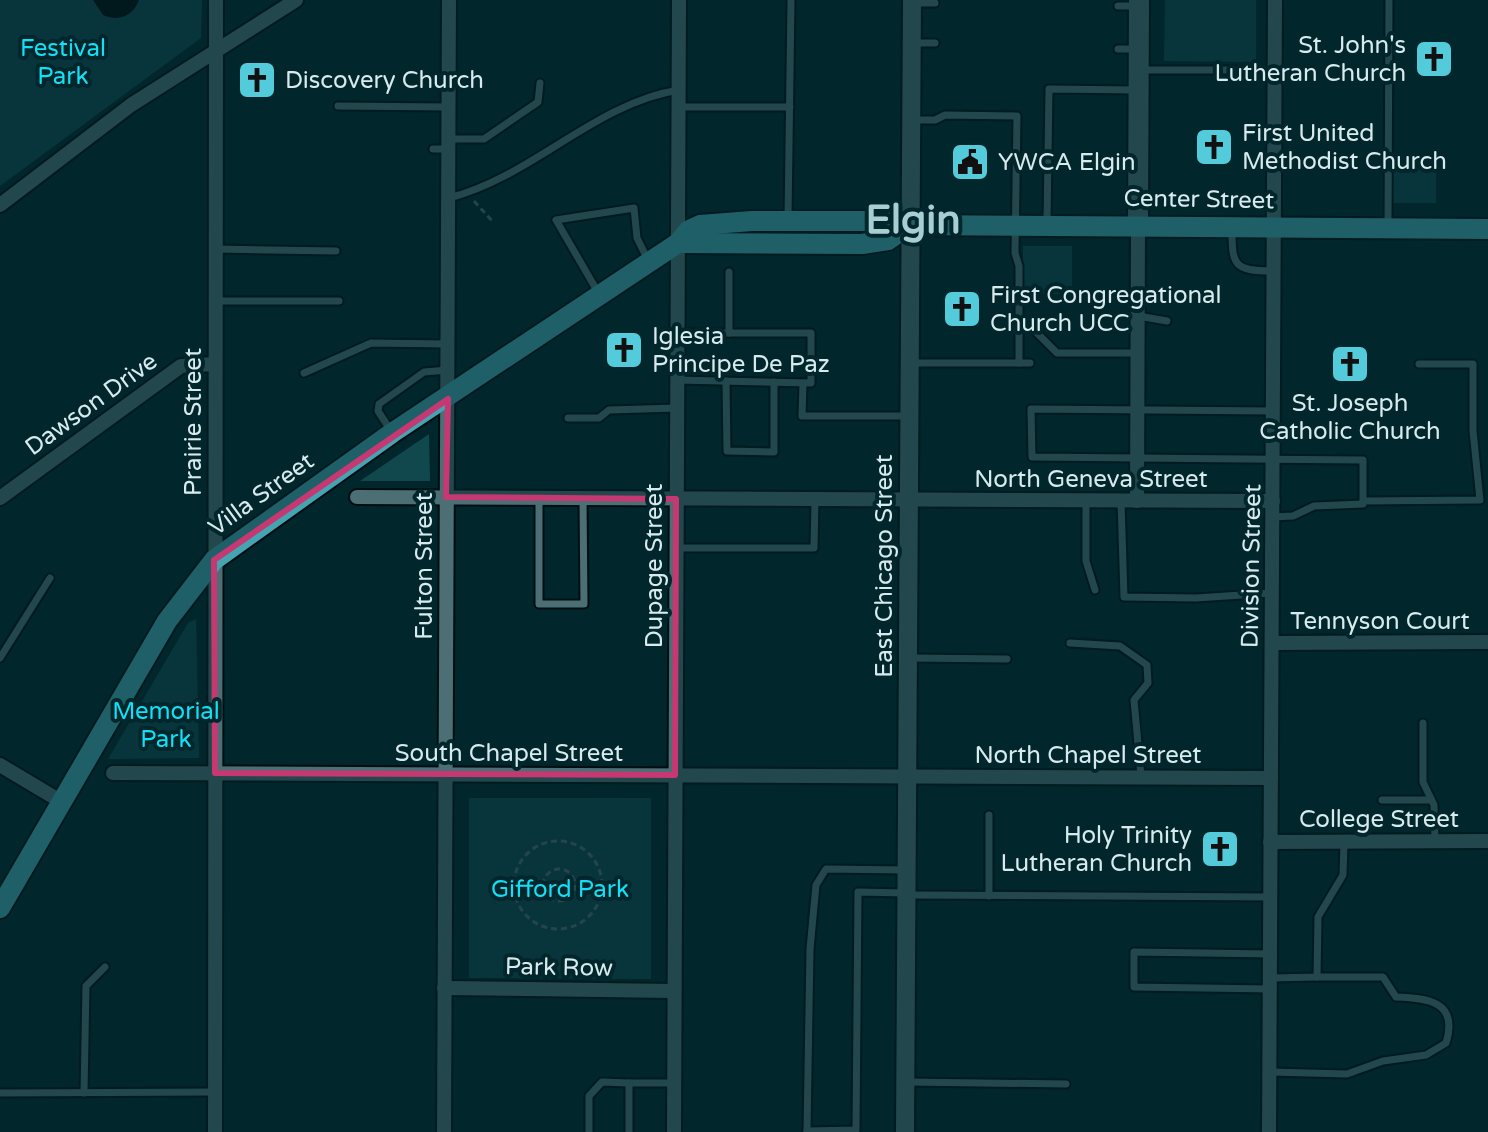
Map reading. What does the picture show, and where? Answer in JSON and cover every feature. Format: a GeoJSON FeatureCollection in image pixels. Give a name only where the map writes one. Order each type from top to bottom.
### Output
{"type":"FeatureCollection","features":[{"type":"Feature","properties":{"kind":"main road"},"geometry":{"type":"LineString","coordinates":[[1132,4],[1138,224]]}},
{"type":"Feature","properties":{"kind":"main road","name":"Villa Street"},"geometry":{"type":"LineString","coordinates":[[0,908],[167,621],[214,560],[392,433],[448,399],[678,243],[689,230],[700,225],[788,220],[889,221],[909,225]]}},
{"type":"Feature","properties":{"kind":"main road","name":"Center Street"},"geometry":{"type":"LineString","coordinates":[[909,225],[1138,224],[1488,229]]}},
{"type":"Feature","properties":{"kind":"main road"},"geometry":{"type":"LineString","coordinates":[[678,243],[862,244],[888,240],[909,225]]}},
{"type":"Feature","properties":{"kind":"street","name":"Prairie Street"},"geometry":{"type":"LineString","coordinates":[[215,1132],[216,0]]}},
{"type":"Feature","properties":{"kind":"street"},"geometry":{"type":"LineString","coordinates":[[0,205],[131,105],[296,0]]}},
{"type":"Feature","properties":{"kind":"street","name":"Fulton Street"},"geometry":{"type":"LineString","coordinates":[[444,1132],[449,0]]}},
{"type":"Feature","properties":{"kind":"street","name":"Dupage Street"},"geometry":{"type":"LineString","coordinates":[[674,1132],[679,0]]}},
{"type":"Feature","properties":{"kind":"street","name":"Division Street"},"geometry":{"type":"LineString","coordinates":[[1269,1132],[1275,0]]}},
{"type":"Feature","properties":{"kind":"street","name":"East Chicago Street"},"geometry":{"type":"LineString","coordinates":[[905,1132],[912,2]]}},
{"type":"Feature","properties":{"kind":"street"},"geometry":{"type":"LineString","coordinates":[[1137,501],[1138,224]]}},
{"type":"Feature","properties":{"kind":"street","name":"Dawson Drive"},"geometry":{"type":"LineString","coordinates":[[0,498],[181,366],[215,364]]}},
{"type":"Feature","properties":{"kind":"street","name":"North Geneva Street"},"geometry":{"type":"LineString","coordinates":[[357,497],[1273,501]]}},
{"type":"Feature","properties":{"kind":"street","name":"Tennyson Court"},"geometry":{"type":"LineString","coordinates":[[1272,643],[1488,642]]}},
{"type":"Feature","properties":{"kind":"street"},"geometry":{"type":"LineString","coordinates":[[0,765],[62,802]]}},
{"type":"Feature","properties":{"kind":"street","name":"South Chapel Street"},"geometry":{"type":"LineString","coordinates":[[113,773],[906,776]]}},
{"type":"Feature","properties":{"kind":"street","name":"North Chapel Street"},"geometry":{"type":"LineString","coordinates":[[906,776],[1271,778]]}},
{"type":"Feature","properties":{"kind":"street","name":"College Street"},"geometry":{"type":"LineString","coordinates":[[1270,842],[1488,841]]}},
{"type":"Feature","properties":{"kind":"street","name":"Park Row"},"geometry":{"type":"LineString","coordinates":[[444,988],[674,991]]}},
{"type":"Feature","properties":{"kind":"lane"},"geometry":{"type":"LineString","coordinates":[[788,220],[791,0]]}},
{"type":"Feature","properties":{"kind":"lane"},"geometry":{"type":"LineString","coordinates":[[1388,227],[1389,0]]}},
{"type":"Feature","properties":{"kind":"lane"},"geometry":{"type":"LineString","coordinates":[[912,2],[935,3]]}},
{"type":"Feature","properties":{"kind":"lane"},"geometry":{"type":"LineString","coordinates":[[911,42],[935,43]]}},
{"type":"Feature","properties":{"kind":"lane"},"geometry":{"type":"LineString","coordinates":[[1047,224],[1049,89],[1133,64],[1275,70]]}},
{"type":"Feature","properties":{"kind":"lane"},"geometry":{"type":"LineString","coordinates":[[433,149],[487,137],[538,102],[540,83]]}},
{"type":"Feature","properties":{"kind":"lane"},"geometry":{"type":"LineString","coordinates":[[449,198],[485,188],[644,97],[679,90]]}},
{"type":"Feature","properties":{"kind":"lane"},"geometry":{"type":"LineString","coordinates":[[338,106],[449,107]]}},
{"type":"Feature","properties":{"kind":"lane"},"geometry":{"type":"LineString","coordinates":[[679,107],[790,107]]}},
{"type":"Feature","properties":{"kind":"lane"},"geometry":{"type":"LineString","coordinates":[[910,120],[936,120],[945,115],[1017,116],[1015,253],[1019,266],[1019,363]]}},
{"type":"Feature","properties":{"kind":"lane"},"geometry":{"type":"LineString","coordinates":[[600,296],[556,220],[635,209],[637,238],[649,262]]}},
{"type":"Feature","properties":{"kind":"lane"},"geometry":{"type":"LineString","coordinates":[[1232,225],[1232,254],[1237,264],[1247,271],[1275,271]]}},
{"type":"Feature","properties":{"kind":"lane"},"geometry":{"type":"LineString","coordinates":[[216,249],[336,251]]}},
{"type":"Feature","properties":{"kind":"lane"},"geometry":{"type":"LineString","coordinates":[[729,272],[729,333]]}},
{"type":"Feature","properties":{"kind":"lane"},"geometry":{"type":"LineString","coordinates":[[216,301],[339,301]]}},
{"type":"Feature","properties":{"kind":"lane"},"geometry":{"type":"LineString","coordinates":[[1138,316],[1167,321]]}},
{"type":"Feature","properties":{"kind":"lane"},"geometry":{"type":"LineString","coordinates":[[1036,332],[1057,353],[1138,353]]}},
{"type":"Feature","properties":{"kind":"lane"},"geometry":{"type":"LineString","coordinates":[[677,333],[811,333],[811,383],[677,380]]}},
{"type":"Feature","properties":{"kind":"lane"},"geometry":{"type":"LineString","coordinates":[[304,373],[371,343],[448,344]]}},
{"type":"Feature","properties":{"kind":"lane"},"geometry":{"type":"LineString","coordinates":[[909,363],[1030,363]]}},
{"type":"Feature","properties":{"kind":"lane"},"geometry":{"type":"LineString","coordinates":[[1363,501],[1480,500],[1473,431],[1473,364],[1419,364]]}},
{"type":"Feature","properties":{"kind":"lane"},"geometry":{"type":"LineString","coordinates":[[392,433],[378,411],[379,404],[424,372],[448,370]]}},
{"type":"Feature","properties":{"kind":"lane"},"geometry":{"type":"LineString","coordinates":[[726,381],[727,451],[774,452],[774,382]]}},
{"type":"Feature","properties":{"kind":"lane"},"geometry":{"type":"LineString","coordinates":[[803,383],[802,416],[909,416]]}},
{"type":"Feature","properties":{"kind":"lane"},"geometry":{"type":"LineString","coordinates":[[568,418],[599,418],[609,410],[677,408]]}},
{"type":"Feature","properties":{"kind":"lane"},"geometry":{"type":"LineString","coordinates":[[1273,517],[1293,516],[1314,506],[1363,504],[1363,460],[1032,457],[1031,409],[1274,411]]}},
{"type":"Feature","properties":{"kind":"lane"},"geometry":{"type":"LineString","coordinates":[[539,498],[539,604],[584,604],[583,499]]}},
{"type":"Feature","properties":{"kind":"lane"},"geometry":{"type":"LineString","coordinates":[[676,548],[814,548],[815,500]]}},
{"type":"Feature","properties":{"kind":"lane"},"geometry":{"type":"LineString","coordinates":[[1086,501],[1086,561],[1095,590]]}},
{"type":"Feature","properties":{"kind":"lane"},"geometry":{"type":"LineString","coordinates":[[1121,501],[1124,597],[1272,593]]}},
{"type":"Feature","properties":{"kind":"lane"},"geometry":{"type":"LineString","coordinates":[[0,658],[50,578]]}},
{"type":"Feature","properties":{"kind":"lane"},"geometry":{"type":"LineString","coordinates":[[1070,643],[1120,646],[1147,665],[1148,683],[1134,700],[1141,777]]}},
{"type":"Feature","properties":{"kind":"lane"},"geometry":{"type":"LineString","coordinates":[[907,658],[1007,659]]}},
{"type":"Feature","properties":{"kind":"lane"},"geometry":{"type":"LineString","coordinates":[[1423,723],[1423,782],[1431,800],[1435,841]]}},
{"type":"Feature","properties":{"kind":"lane"},"geometry":{"type":"LineString","coordinates":[[1382,800],[1431,800]]}},
{"type":"Feature","properties":{"kind":"lane"},"geometry":{"type":"LineString","coordinates":[[989,815],[989,896]]}},
{"type":"Feature","properties":{"kind":"lane"},"geometry":{"type":"LineString","coordinates":[[1317,977],[1318,917],[1343,875],[1344,842]]}},
{"type":"Feature","properties":{"kind":"lane"},"geometry":{"type":"LineString","coordinates":[[906,870],[826,869],[816,885],[810,949],[807,1131],[856,1130],[858,892],[989,896],[1271,897]]}},
{"type":"Feature","properties":{"kind":"lane"},"geometry":{"type":"LineString","coordinates":[[1270,1072],[1347,1074],[1383,1061],[1426,1055],[1446,1043],[1449,1021],[1442,1009],[1429,999],[1396,997],[1383,977],[1317,977],[1270,983],[1134,987],[1134,952],[1271,954]]}},
{"type":"Feature","properties":{"kind":"lane"},"geometry":{"type":"LineString","coordinates":[[84,1093],[86,986],[105,967]]}},
{"type":"Feature","properties":{"kind":"lane"},"geometry":{"type":"LineString","coordinates":[[589,1132],[589,1096],[602,1082],[674,1083]]}},
{"type":"Feature","properties":{"kind":"lane"},"geometry":{"type":"LineString","coordinates":[[905,1082],[1066,1084]]}},
{"type":"Feature","properties":{"kind":"lane"},"geometry":{"type":"LineString","coordinates":[[629,1083],[629,1132]]}},
{"type":"Feature","properties":{"kind":"lane"},"geometry":{"type":"LineString","coordinates":[[0,1093],[215,1092]]}},
{"type":"Feature","properties":{"kind":"path"},"geometry":{"type":"LineString","coordinates":[[472,199],[494,223]]}},
{"type":"Feature","properties":{"kind":"path"},"geometry":{"type":"LineString","coordinates":[[564,841],[579,846],[592,857],[600,871],[603,887],[599,903],[584,922],[569,929],[553,930],[525,916],[516,901],[514,884],[517,868],[527,853],[547,842],[564,841]]}},
{"type":"Feature","properties":{"kind":"path"},"geometry":{"type":"LineString","coordinates":[[561,869],[571,874],[575,884],[571,896],[560,901],[549,898],[543,885],[548,874],[561,869]]}},
{"type":"Feature","properties":{"kind":"highlighted area"},"geometry":{"type":"Polygon","coordinates":[[[448,399],[446,497],[676,499],[675,775],[215,773],[214,560],[448,399]]]}},
{"type":"Feature","properties":{"kind":"green space","name":"Festival Park"},"geometry":{"type":"Polygon","coordinates":[[[0,0],[202,0],[201,38],[0,186],[0,0]]]}},
{"type":"Feature","properties":{"kind":"green space"},"geometry":{"type":"Polygon","coordinates":[[[1165,0],[1256,0],[1256,62],[1164,61],[1165,0]]]}},
{"type":"Feature","properties":{"kind":"green space"},"geometry":{"type":"Polygon","coordinates":[[[1393,154],[1436,154],[1436,203],[1393,203],[1393,154]]]}},
{"type":"Feature","properties":{"kind":"green space"},"geometry":{"type":"Polygon","coordinates":[[[1023,246],[1072,246],[1072,294],[1023,294],[1023,246]]]}},
{"type":"Feature","properties":{"kind":"green space"},"geometry":{"type":"Polygon","coordinates":[[[429,434],[430,481],[360,481],[429,434]]]}},
{"type":"Feature","properties":{"kind":"green space","name":"Memorial Park"},"geometry":{"type":"Polygon","coordinates":[[[196,619],[199,758],[108,759],[188,623],[196,619]]]}},
{"type":"Feature","properties":{"kind":"green space","name":"Gifford Park"},"geometry":{"type":"Polygon","coordinates":[[[469,798],[651,798],[651,979],[469,978],[469,798]]]}},
{"type":"Feature","properties":{"kind":"shaded area"},"geometry":{"type":"Polygon","coordinates":[[[93,0],[139,0],[129,14],[115,18],[103,15],[93,0]]]}},
{"type":"Feature","properties":{"kind":"place","name":"St. John's Lutheran Church"},"geometry":{"type":"Point","coordinates":[1434,59]}},
{"type":"Feature","properties":{"kind":"place","name":"Discovery Church"},"geometry":{"type":"Point","coordinates":[257,80]}},
{"type":"Feature","properties":{"kind":"place","name":"First United Methodist Church"},"geometry":{"type":"Point","coordinates":[1214,147]}},
{"type":"Feature","properties":{"kind":"place","name":"YWCA Elgin"},"geometry":{"type":"Point","coordinates":[970,162]}},
{"type":"Feature","properties":{"kind":"place","name":"First Congregational Church UCC"},"geometry":{"type":"Point","coordinates":[962,309]}},
{"type":"Feature","properties":{"kind":"place","name":"Iglesia Principe De Paz"},"geometry":{"type":"Point","coordinates":[624,350]}},
{"type":"Feature","properties":{"kind":"place","name":"St. Joseph Catholic Church"},"geometry":{"type":"Point","coordinates":[1350,364]}},
{"type":"Feature","properties":{"kind":"place","name":"Holy Trinity Lutheran Church"},"geometry":{"type":"Point","coordinates":[1220,849]}},
{"type":"Feature","properties":{"kind":"district","name":"Elgin"},"geometry":{"type":"Point","coordinates":[913,219]}}]}
